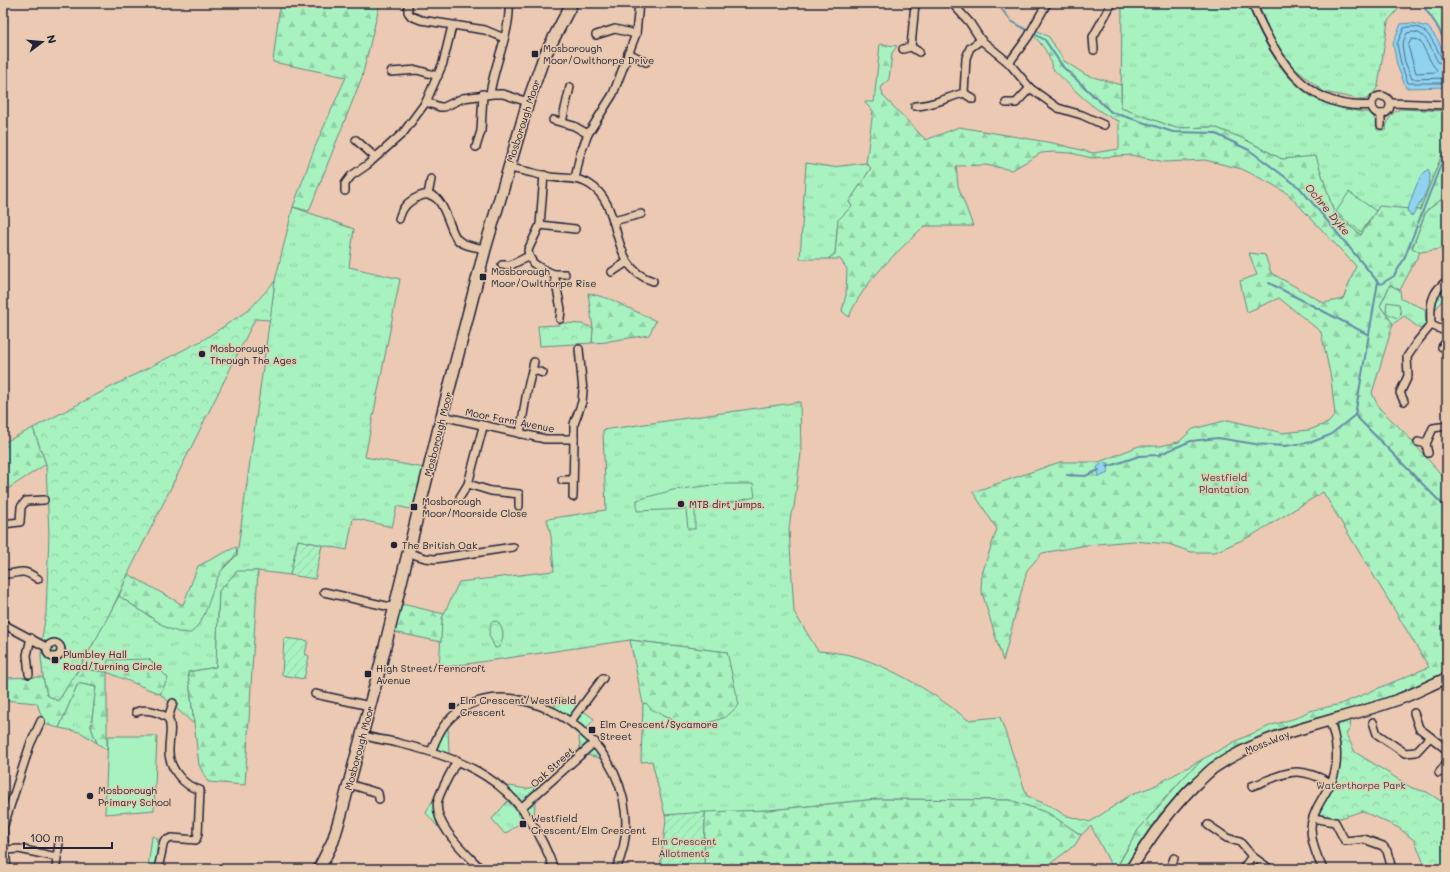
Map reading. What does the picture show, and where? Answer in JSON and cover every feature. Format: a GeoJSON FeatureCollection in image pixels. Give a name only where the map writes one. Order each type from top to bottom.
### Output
{"type":"FeatureCollection","features":[{"type":"Feature","properties":{"kind":"main road","name":"Mosborough Moor"},"geometry":{"type":"LineString","coordinates":[[319,869],[333,841],[349,784],[395,608],[485,249],[508,168],[528,102],[544,57],[572,3]]}},
{"type":"Feature","properties":{"kind":"street"},"geometry":{"type":"LineString","coordinates":[[476,147],[482,131],[486,94],[508,22],[509,3]]}},
{"type":"Feature","properties":{"kind":"street"},"geometry":{"type":"LineString","coordinates":[[574,179],[580,155],[588,134],[614,94],[636,34],[639,3]]}},
{"type":"Feature","properties":{"kind":"street"},"geometry":{"type":"LineString","coordinates":[[911,47],[915,3]]}},
{"type":"Feature","properties":{"kind":"street"},"geometry":{"type":"LineString","coordinates":[[952,3],[970,23],[981,40],[1009,64],[1030,88],[1058,108],[1082,115],[1104,125]]}},
{"type":"Feature","properties":{"kind":"street"},"geometry":{"type":"LineString","coordinates":[[1094,50],[1093,37],[1112,3]]}},
{"type":"Feature","properties":{"kind":"street"},"geometry":{"type":"LineString","coordinates":[[1252,3],[1275,50],[1294,75],[1308,89],[1320,97],[1347,106],[1372,105]]}},
{"type":"Feature","properties":{"kind":"street"},"geometry":{"type":"LineString","coordinates":[[408,4],[408,12],[411,16],[452,26],[485,30],[504,38]]}},
{"type":"Feature","properties":{"kind":"street"},"geometry":{"type":"LineString","coordinates":[[1009,64],[1028,37],[1046,4]]}},
{"type":"Feature","properties":{"kind":"street"},"geometry":{"type":"LineString","coordinates":[[345,191],[346,184],[351,176],[367,165],[374,157],[403,133],[426,102],[438,76],[452,26]]}},
{"type":"Feature","properties":{"kind":"street"},"geometry":{"type":"LineString","coordinates":[[596,35],[615,29],[636,34]]}},
{"type":"Feature","properties":{"kind":"street"},"geometry":{"type":"LineString","coordinates":[[964,94],[966,58],[970,48],[981,40]]}},
{"type":"Feature","properties":{"kind":"street"},"geometry":{"type":"LineString","coordinates":[[903,49],[911,47],[918,52]]}},
{"type":"Feature","properties":{"kind":"street"},"geometry":{"type":"LineString","coordinates":[[628,53],[646,62]]}},
{"type":"Feature","properties":{"kind":"street"},"geometry":{"type":"LineString","coordinates":[[391,72],[398,70],[417,70],[438,76]]}},
{"type":"Feature","properties":{"kind":"street"},"geometry":{"type":"LineString","coordinates":[[562,122],[570,87]]}},
{"type":"Feature","properties":{"kind":"street"},"geometry":{"type":"LineString","coordinates":[[1006,103],[1016,103],[1030,88]]}},
{"type":"Feature","properties":{"kind":"street"},"geometry":{"type":"LineString","coordinates":[[1391,103],[1389,110],[1381,114],[1374,111],[1372,105],[1374,99],[1382,93],[1391,103],[1447,105]]}},
{"type":"Feature","properties":{"kind":"street"},"geometry":{"type":"LineString","coordinates":[[426,102],[440,107],[463,98],[486,94],[503,94],[528,102]]}},
{"type":"Feature","properties":{"kind":"street"},"geometry":{"type":"LineString","coordinates":[[915,106],[924,106],[937,103],[951,96],[964,94],[973,99]]}},
{"type":"Feature","properties":{"kind":"street"},"geometry":{"type":"LineString","coordinates":[[1381,114],[1381,124]]}},
{"type":"Feature","properties":{"kind":"street"},"geometry":{"type":"LineString","coordinates":[[553,120],[562,122],[588,134]]}},
{"type":"Feature","properties":{"kind":"street"},"geometry":{"type":"LineString","coordinates":[[356,140],[374,157]]}},
{"type":"Feature","properties":{"kind":"street"},"geometry":{"type":"LineString","coordinates":[[508,168],[574,179],[589,184],[597,190],[605,201],[613,221],[621,252],[627,262],[642,276],[653,281]]}},
{"type":"Feature","properties":{"kind":"street"},"geometry":{"type":"LineString","coordinates":[[544,175],[540,225],[528,250],[529,256],[533,263],[542,269],[554,274],[565,274]]}},
{"type":"Feature","properties":{"kind":"street"},"geometry":{"type":"LineString","coordinates":[[428,195],[431,179]]}},
{"type":"Feature","properties":{"kind":"street"},"geometry":{"type":"LineString","coordinates":[[399,219],[408,202],[420,196],[428,195],[433,197],[445,209],[456,238],[461,243],[485,249]]}},
{"type":"Feature","properties":{"kind":"street"},"geometry":{"type":"LineString","coordinates":[[613,221],[641,214]]}},
{"type":"Feature","properties":{"kind":"street"},"geometry":{"type":"LineString","coordinates":[[540,225],[576,229]]}},
{"type":"Feature","properties":{"kind":"street"},"geometry":{"type":"LineString","coordinates":[[502,265],[511,265],[529,256]]}},
{"type":"Feature","properties":{"kind":"street"},"geometry":{"type":"LineString","coordinates":[[612,272],[627,262]]}},
{"type":"Feature","properties":{"kind":"street"},"geometry":{"type":"LineString","coordinates":[[554,274],[561,309],[560,319]]}},
{"type":"Feature","properties":{"kind":"street"},"geometry":{"type":"LineString","coordinates":[[1404,401],[1400,393],[1408,376],[1407,357],[1431,325],[1431,300],[1438,288],[1447,281]]}},
{"type":"Feature","properties":{"kind":"street"},"geometry":{"type":"LineString","coordinates":[[1431,325],[1447,332]]}},
{"type":"Feature","properties":{"kind":"street"},"geometry":{"type":"LineString","coordinates":[[1442,347],[1447,341]]}},
{"type":"Feature","properties":{"kind":"street"},"geometry":{"type":"LineString","coordinates":[[573,497],[572,480],[574,424],[582,402],[583,391],[579,349]]}},
{"type":"Feature","properties":{"kind":"street"},"geometry":{"type":"LineString","coordinates":[[520,434],[527,391],[534,362]]}},
{"type":"Feature","properties":{"kind":"street"},"geometry":{"type":"LineString","coordinates":[[533,370],[543,373]]}},
{"type":"Feature","properties":{"kind":"street","name":"Moor Farm Avenue"},"geometry":{"type":"LineString","coordinates":[[442,416],[483,427],[520,434],[545,438],[574,439]]}},
{"type":"Feature","properties":{"kind":"street"},"geometry":{"type":"LineString","coordinates":[[1428,453],[1422,443],[1431,430],[1447,426]]}},
{"type":"Feature","properties":{"kind":"street"},"geometry":{"type":"LineString","coordinates":[[460,497],[468,484],[483,427]]}},
{"type":"Feature","properties":{"kind":"street"},"geometry":{"type":"LineString","coordinates":[[562,480],[572,480]]}},
{"type":"Feature","properties":{"kind":"street"},"geometry":{"type":"LineString","coordinates":[[468,484],[491,491],[519,494],[519,506]]}},
{"type":"Feature","properties":{"kind":"street"},"geometry":{"type":"LineString","coordinates":[[3,524],[20,522],[21,507],[26,501],[44,500]]}},
{"type":"Feature","properties":{"kind":"street"},"geometry":{"type":"LineString","coordinates":[[409,552],[425,558],[435,559],[513,547]]}},
{"type":"Feature","properties":{"kind":"street"},"geometry":{"type":"LineString","coordinates":[[3,574],[19,571],[27,572],[38,578]]}},
{"type":"Feature","properties":{"kind":"street"},"geometry":{"type":"LineString","coordinates":[[324,592],[395,608]]}},
{"type":"Feature","properties":{"kind":"street"},"geometry":{"type":"LineString","coordinates":[[3,624],[48,648]]}},
{"type":"Feature","properties":{"kind":"street"},"geometry":{"type":"LineString","coordinates":[[29,674],[27,655],[31,638]]}},
{"type":"Feature","properties":{"kind":"street"},"geometry":{"type":"LineString","coordinates":[[571,721],[603,678]]}},
{"type":"Feature","properties":{"kind":"street","name":"Moss Way"},"geometry":{"type":"LineString","coordinates":[[1130,869],[1157,827],[1173,808],[1214,768],[1238,753],[1265,741],[1397,700],[1447,678]]}},
{"type":"Feature","properties":{"kind":"street"},"geometry":{"type":"LineString","coordinates":[[315,694],[370,706]]}},
{"type":"Feature","properties":{"kind":"street"},"geometry":{"type":"LineString","coordinates":[[431,752],[446,723],[462,709],[478,701],[498,698],[529,701],[571,721],[595,742],[612,767],[621,792],[624,804],[624,844],[616,869]]}},
{"type":"Feature","properties":{"kind":"street"},"geometry":{"type":"LineString","coordinates":[[158,869],[164,841],[172,838],[196,840],[198,834],[200,790],[190,788],[173,767],[169,749],[171,734],[168,718],[173,703]]}},
{"type":"Feature","properties":{"kind":"street"},"geometry":{"type":"LineString","coordinates":[[136,712],[141,710],[150,711],[168,718]]}},
{"type":"Feature","properties":{"kind":"street"},"geometry":{"type":"LineString","coordinates":[[1414,714],[1419,728],[1447,750]]}},
{"type":"Feature","properties":{"kind":"street"},"geometry":{"type":"LineString","coordinates":[[1323,869],[1312,837],[1313,818],[1331,783],[1337,760],[1336,746],[1329,720]]}},
{"type":"Feature","properties":{"kind":"street"},"geometry":{"type":"LineString","coordinates":[[7,869],[3,829],[30,745],[41,721]]}},
{"type":"Feature","properties":{"kind":"street"},"geometry":{"type":"LineString","coordinates":[[1373,722],[1377,734],[1405,753],[1416,752],[1430,737]]}},
{"type":"Feature","properties":{"kind":"street"},"geometry":{"type":"LineString","coordinates":[[362,735],[457,760],[490,778],[506,790],[522,807],[543,840],[554,869]]}},
{"type":"Feature","properties":{"kind":"street","name":"Oak Street"},"geometry":{"type":"LineString","coordinates":[[522,807],[595,742]]}},
{"type":"Feature","properties":{"kind":"street"},"geometry":{"type":"LineString","coordinates":[[457,760],[438,800],[438,818],[446,830],[481,869]]}},
{"type":"Feature","properties":{"kind":"street"},"geometry":{"type":"LineString","coordinates":[[1252,786],[1297,771],[1308,772],[1331,783]]}},
{"type":"Feature","properties":{"kind":"street"},"geometry":{"type":"LineString","coordinates":[[349,784],[378,793],[380,799]]}},
{"type":"Feature","properties":{"kind":"street"},"geometry":{"type":"LineString","coordinates":[[1313,818],[1335,822],[1345,841],[1364,839],[1383,846],[1387,851],[1392,869]]}},
{"type":"Feature","properties":{"kind":"street"},"geometry":{"type":"LineString","coordinates":[[1208,825],[1227,838],[1240,842],[1252,856],[1270,869]]}},
{"type":"Feature","properties":{"kind":"street"},"geometry":{"type":"LineString","coordinates":[[56,869],[59,843]]}},
{"type":"Feature","properties":{"kind":"street"},"geometry":{"type":"LineString","coordinates":[[6,850],[20,849],[57,857]]}},
{"type":"Feature","properties":{"kind":"street"},"geometry":{"type":"LineString","coordinates":[[1243,869],[1252,856]]}},
{"type":"Feature","properties":{"kind":"street"},"geometry":{"type":"LineString","coordinates":[[1170,869],[1174,858]]}},
{"type":"Feature","properties":{"kind":"green space"},"geometry":{"type":"Polygon","coordinates":[[[280,3],[380,3],[362,77],[309,211],[293,207],[315,147],[346,77],[273,62],[280,3]]]}},
{"type":"Feature","properties":{"kind":"green space"},"geometry":{"type":"Polygon","coordinates":[[[1122,3],[1247,3],[1265,42],[1290,79],[1301,89],[1320,101],[1357,111],[1371,112],[1376,122],[1377,130],[1386,130],[1390,117],[1400,109],[1447,111],[1447,142],[1420,210],[1379,207],[1361,235],[1334,213],[1316,157],[1282,159],[1242,138],[1214,127],[1176,128],[1121,108],[1122,3]]]}},
{"type":"Feature","properties":{"kind":"green space"},"geometry":{"type":"Polygon","coordinates":[[[1258,3],[1396,3],[1401,6],[1388,21],[1378,86],[1374,93],[1370,97],[1363,100],[1324,92],[1293,67],[1271,35],[1258,3]]]}},
{"type":"Feature","properties":{"kind":"green space"},"geometry":{"type":"Polygon","coordinates":[[[1427,3],[1447,3],[1447,45],[1436,24],[1424,7],[1427,3]]]}},
{"type":"Feature","properties":{"kind":"green space","name":"Westfield Plantation"},"geometry":{"type":"Polygon","coordinates":[[[1036,30],[1049,37],[1064,61],[1086,75],[1121,85],[1121,108],[1176,128],[1214,127],[1242,138],[1282,159],[1316,156],[1334,213],[1361,235],[1379,206],[1420,210],[1447,142],[1447,187],[1442,199],[1426,211],[1412,248],[1420,252],[1400,290],[1390,285],[1380,306],[1393,324],[1372,393],[1379,408],[1401,429],[1447,481],[1447,674],[1373,703],[1273,731],[1244,743],[1225,754],[1207,767],[1175,797],[1148,832],[1125,869],[1116,869],[1138,830],[1185,776],[1203,759],[1238,740],[1272,725],[1296,718],[1309,711],[1341,704],[1429,667],[1323,492],[1251,536],[1215,552],[1191,552],[1169,544],[1133,541],[1087,545],[1042,553],[1027,570],[1003,661],[981,589],[982,574],[997,529],[973,492],[1060,462],[1099,462],[1139,446],[1160,446],[1179,442],[1193,429],[1228,420],[1283,433],[1309,430],[1328,423],[1335,415],[1331,378],[1321,332],[1279,298],[1247,312],[1240,281],[1257,275],[1249,253],[1265,255],[1271,273],[1324,303],[1343,299],[1356,266],[1288,194],[1242,169],[1205,160],[1165,162],[1131,155],[1092,158],[1071,153],[1041,153],[1012,170],[986,165],[956,166],[958,186],[973,226],[924,226],[892,257],[872,280],[863,291],[849,317],[842,311],[846,295],[847,269],[840,259],[828,259],[835,254],[838,220],[852,206],[849,202],[871,168],[866,163],[873,111],[864,102],[874,102],[880,44],[897,46],[892,53],[889,79],[881,88],[883,96],[926,140],[959,127],[1053,143],[1093,153],[1119,149],[1119,121],[1101,112],[1092,105],[1052,68],[1046,50],[1033,35],[1036,30]]]}},
{"type":"Feature","properties":{"kind":"green space"},"geometry":{"type":"Polygon","coordinates":[[[806,163],[832,167],[866,163],[871,168],[849,202],[852,206],[838,220],[835,254],[828,259],[800,259],[806,163]]]}},
{"type":"Feature","properties":{"kind":"green space"},"geometry":{"type":"Polygon","coordinates":[[[1349,192],[1376,211],[1361,232],[1336,212],[1349,192]]]}},
{"type":"Feature","properties":{"kind":"green space"},"geometry":{"type":"Polygon","coordinates":[[[1442,199],[1447,214],[1447,248],[1420,252],[1412,249],[1426,211],[1442,199]]]}},
{"type":"Feature","properties":{"kind":"green space"},"geometry":{"type":"Polygon","coordinates":[[[293,207],[354,229],[349,267],[400,279],[365,457],[424,468],[414,510],[397,506],[392,527],[353,518],[347,550],[298,540],[290,575],[258,571],[237,572],[219,591],[216,667],[188,672],[194,724],[160,694],[168,678],[79,669],[119,596],[167,628],[209,601],[218,574],[237,555],[275,281],[293,207]]]}},
{"type":"Feature","properties":{"kind":"green space"},"geometry":{"type":"Polygon","coordinates":[[[275,281],[270,320],[255,319],[105,623],[58,701],[47,695],[41,657],[46,613],[49,534],[46,464],[33,428],[203,340],[250,309],[275,281]]]}},
{"type":"Feature","properties":{"kind":"green space"},"geometry":{"type":"Polygon","coordinates":[[[1390,285],[1400,290],[1401,299],[1425,309],[1426,325],[1420,329],[1404,316],[1393,324],[1380,306],[1390,285]]]}},
{"type":"Feature","properties":{"kind":"green space"},"geometry":{"type":"Polygon","coordinates":[[[1447,285],[1447,293],[1433,313],[1438,293],[1447,285]]]}},
{"type":"Feature","properties":{"kind":"green space"},"geometry":{"type":"Polygon","coordinates":[[[588,293],[610,299],[656,321],[649,335],[608,342],[592,343],[593,328],[588,293]]]}},
{"type":"Feature","properties":{"kind":"green space"},"geometry":{"type":"Polygon","coordinates":[[[1387,302],[1399,304],[1401,315],[1397,318],[1386,313],[1387,302]]]}},
{"type":"Feature","properties":{"kind":"green space"},"geometry":{"type":"Polygon","coordinates":[[[562,323],[582,324],[593,328],[592,343],[540,346],[538,326],[559,325],[562,323]]]}},
{"type":"Feature","properties":{"kind":"green space"},"geometry":{"type":"Polygon","coordinates":[[[800,402],[801,453],[794,507],[791,513],[789,529],[794,612],[818,651],[841,653],[870,661],[900,675],[929,692],[968,720],[1000,717],[1027,796],[1054,808],[1064,815],[1090,822],[1132,794],[1152,787],[1203,759],[1155,810],[1124,854],[1116,869],[1113,869],[1091,826],[1081,835],[1048,813],[1010,800],[877,799],[770,810],[665,815],[652,761],[641,762],[643,704],[646,703],[653,710],[678,726],[727,652],[630,640],[439,668],[442,618],[459,582],[554,571],[551,536],[547,519],[606,510],[603,430],[800,402]]]}},
{"type":"Feature","properties":{"kind":"green space"},"geometry":{"type":"Polygon","coordinates":[[[33,428],[46,464],[3,492],[3,443],[33,428]]]}},
{"type":"Feature","properties":{"kind":"green space","name":"MTB dirt jumps."},"geometry":{"type":"Polygon","coordinates":[[[721,484],[753,484],[755,497],[707,508],[695,509],[695,529],[688,529],[686,509],[637,511],[637,500],[673,490],[721,484]]]}},
{"type":"Feature","properties":{"kind":"green space"},"geometry":{"type":"Polygon","coordinates":[[[298,540],[322,545],[315,579],[290,575],[298,540]]]}},
{"type":"Feature","properties":{"kind":"green space"},"geometry":{"type":"Polygon","coordinates":[[[236,547],[237,555],[227,563],[220,573],[204,614],[199,624],[191,633],[178,632],[167,628],[119,596],[128,574],[183,605],[198,566],[236,547]]]}},
{"type":"Feature","properties":{"kind":"green space"},"geometry":{"type":"Polygon","coordinates":[[[237,571],[258,571],[245,785],[208,782],[199,765],[188,672],[216,667],[219,591],[237,571]]]}},
{"type":"Feature","properties":{"kind":"green space"},"geometry":{"type":"Polygon","coordinates":[[[402,604],[444,614],[442,618],[441,642],[394,632],[402,604]]]}},
{"type":"Feature","properties":{"kind":"green space"},"geometry":{"type":"Polygon","coordinates":[[[497,621],[501,627],[503,637],[499,647],[495,648],[489,635],[491,622],[497,621]]]}},
{"type":"Feature","properties":{"kind":"green space"},"geometry":{"type":"Polygon","coordinates":[[[284,638],[308,641],[305,654],[309,656],[304,679],[282,675],[284,638]]]}},
{"type":"Feature","properties":{"kind":"green space"},"geometry":{"type":"Polygon","coordinates":[[[630,640],[727,652],[739,705],[726,717],[693,728],[678,726],[670,718],[651,709],[646,703],[643,704],[630,640]]]}},
{"type":"Feature","properties":{"kind":"green space"},"geometry":{"type":"Polygon","coordinates":[[[149,659],[168,678],[160,694],[107,672],[108,660],[149,659]]]}},
{"type":"Feature","properties":{"kind":"green space"},"geometry":{"type":"Polygon","coordinates":[[[79,669],[107,672],[107,750],[97,743],[91,727],[96,687],[78,683],[59,728],[44,724],[37,703],[3,700],[3,678],[43,677],[47,695],[58,701],[79,669]]]}},
{"type":"Feature","properties":{"kind":"green space"},"geometry":{"type":"Polygon","coordinates":[[[78,683],[96,687],[91,727],[97,743],[80,732],[59,728],[78,683]]]}},
{"type":"Feature","properties":{"kind":"green space"},"geometry":{"type":"Polygon","coordinates":[[[559,697],[570,701],[594,719],[582,734],[604,759],[587,755],[580,750],[579,735],[567,725],[567,715],[554,707],[559,697]]]}},
{"type":"Feature","properties":{"kind":"green space","name":"Waterthorpe Park"},"geometry":{"type":"Polygon","coordinates":[[[1351,719],[1350,728],[1346,734],[1355,752],[1412,788],[1427,792],[1447,805],[1447,869],[1426,869],[1415,841],[1399,828],[1362,811],[1340,818],[1329,818],[1319,814],[1319,809],[1333,785],[1338,772],[1340,754],[1337,731],[1338,723],[1351,719]]]}},
{"type":"Feature","properties":{"kind":"green space"},"geometry":{"type":"Polygon","coordinates":[[[448,727],[449,754],[438,750],[437,746],[448,727]]]}},
{"type":"Feature","properties":{"kind":"green space"},"geometry":{"type":"Polygon","coordinates":[[[108,736],[157,736],[154,810],[105,814],[108,736]]]}},
{"type":"Feature","properties":{"kind":"green space"},"geometry":{"type":"Polygon","coordinates":[[[510,786],[526,789],[537,786],[543,794],[535,803],[534,816],[531,815],[508,787],[510,786]]]}},
{"type":"Feature","properties":{"kind":"green space"},"geometry":{"type":"Polygon","coordinates":[[[434,798],[435,817],[438,827],[426,813],[434,798]]]}},
{"type":"Feature","properties":{"kind":"green space"},"geometry":{"type":"Polygon","coordinates":[[[877,799],[1010,800],[1048,813],[1081,835],[1075,845],[1043,869],[704,869],[705,812],[770,810],[877,799]]]}},
{"type":"Feature","properties":{"kind":"green space"},"geometry":{"type":"Polygon","coordinates":[[[508,801],[524,820],[505,834],[492,819],[508,801]]]}},
{"type":"Feature","properties":{"kind":"green space","name":"Elm Crescent Allotments"},"geometry":{"type":"Polygon","coordinates":[[[705,812],[704,869],[660,869],[666,820],[665,815],[705,812]]]}},
{"type":"Feature","properties":{"kind":"green space"},"geometry":{"type":"Polygon","coordinates":[[[152,836],[158,839],[155,869],[148,869],[152,836]]]}},
{"type":"Feature","properties":{"kind":"water"},"geometry":{"type":"Polygon","coordinates":[[[1411,23],[1428,27],[1438,40],[1447,61],[1446,87],[1406,88],[1397,65],[1393,43],[1401,24],[1411,23]]]}},
{"type":"Feature","properties":{"kind":"water"},"geometry":{"type":"Polygon","coordinates":[[[1428,169],[1430,180],[1426,192],[1414,214],[1411,216],[1407,211],[1413,194],[1420,178],[1428,169]]]}},
{"type":"Feature","properties":{"kind":"water"},"geometry":{"type":"Polygon","coordinates":[[[1103,463],[1109,463],[1108,473],[1099,477],[1097,467],[1103,463]]]}},
{"type":"Feature","properties":{"kind":"waterway","name":"Ochre Dyke"},"geometry":{"type":"LineString","coordinates":[[997,3],[1011,21],[1045,40],[1063,67],[1111,112],[1173,132],[1214,133],[1249,150],[1300,188],[1378,282],[1355,415],[1447,509]]}},
{"type":"Feature","properties":{"kind":"waterway"},"geometry":{"type":"LineString","coordinates":[[1421,3],[1436,24],[1447,45]]}},
{"type":"Feature","properties":{"kind":"waterway"},"geometry":{"type":"LineString","coordinates":[[1378,282],[1381,284],[1394,276],[1404,259],[1447,149]]}},
{"type":"Feature","properties":{"kind":"waterway"},"geometry":{"type":"LineString","coordinates":[[1269,283],[1369,335]]}},
{"type":"Feature","properties":{"kind":"waterway"},"geometry":{"type":"LineString","coordinates":[[1107,467],[1139,456],[1158,455],[1191,441],[1218,438],[1255,444],[1285,446],[1312,442],[1330,435],[1355,415]]}},
{"type":"Feature","properties":{"kind":"waterway"},"geometry":{"type":"LineString","coordinates":[[1067,475],[1085,476],[1099,470]]}},
{"type":"Feature","properties":{"kind":"place","name":"Mosborough Moor/Owlthorpe Drive"},"geometry":{"type":"Point","coordinates":[535,54]}},
{"type":"Feature","properties":{"kind":"place","name":"Mosborough Moor/Owlthorpe Rise"},"geometry":{"type":"Point","coordinates":[483,277]}},
{"type":"Feature","properties":{"kind":"place","name":"Mosborough Through The Ages"},"geometry":{"type":"Point","coordinates":[202,354]}},
{"type":"Feature","properties":{"kind":"place","name":"MTB dirt jumps."},"geometry":{"type":"Point","coordinates":[681,504]}},
{"type":"Feature","properties":{"kind":"place","name":"Mosborough Moor/Moorside Close"},"geometry":{"type":"Point","coordinates":[414,507]}},
{"type":"Feature","properties":{"kind":"place","name":"The British Oak"},"geometry":{"type":"Point","coordinates":[394,545]}},
{"type":"Feature","properties":{"kind":"place","name":"Plumbley Hall Road/Turning Circle"},"geometry":{"type":"Point","coordinates":[55,660]}},
{"type":"Feature","properties":{"kind":"place","name":"High Street/Ferncroft Avenue"},"geometry":{"type":"Point","coordinates":[368,674]}},
{"type":"Feature","properties":{"kind":"place","name":"Elm Crescent/Westfield Crescent"},"geometry":{"type":"Point","coordinates":[452,706]}},
{"type":"Feature","properties":{"kind":"place","name":"Elm Crescent/Sycamore Street"},"geometry":{"type":"Point","coordinates":[592,730]}},
{"type":"Feature","properties":{"kind":"place","name":"Mosborough Primary School"},"geometry":{"type":"Point","coordinates":[90,796]}},
{"type":"Feature","properties":{"kind":"place","name":"Westfield Crescent/Elm Crescent"},"geometry":{"type":"Point","coordinates":[523,824]}}]}
